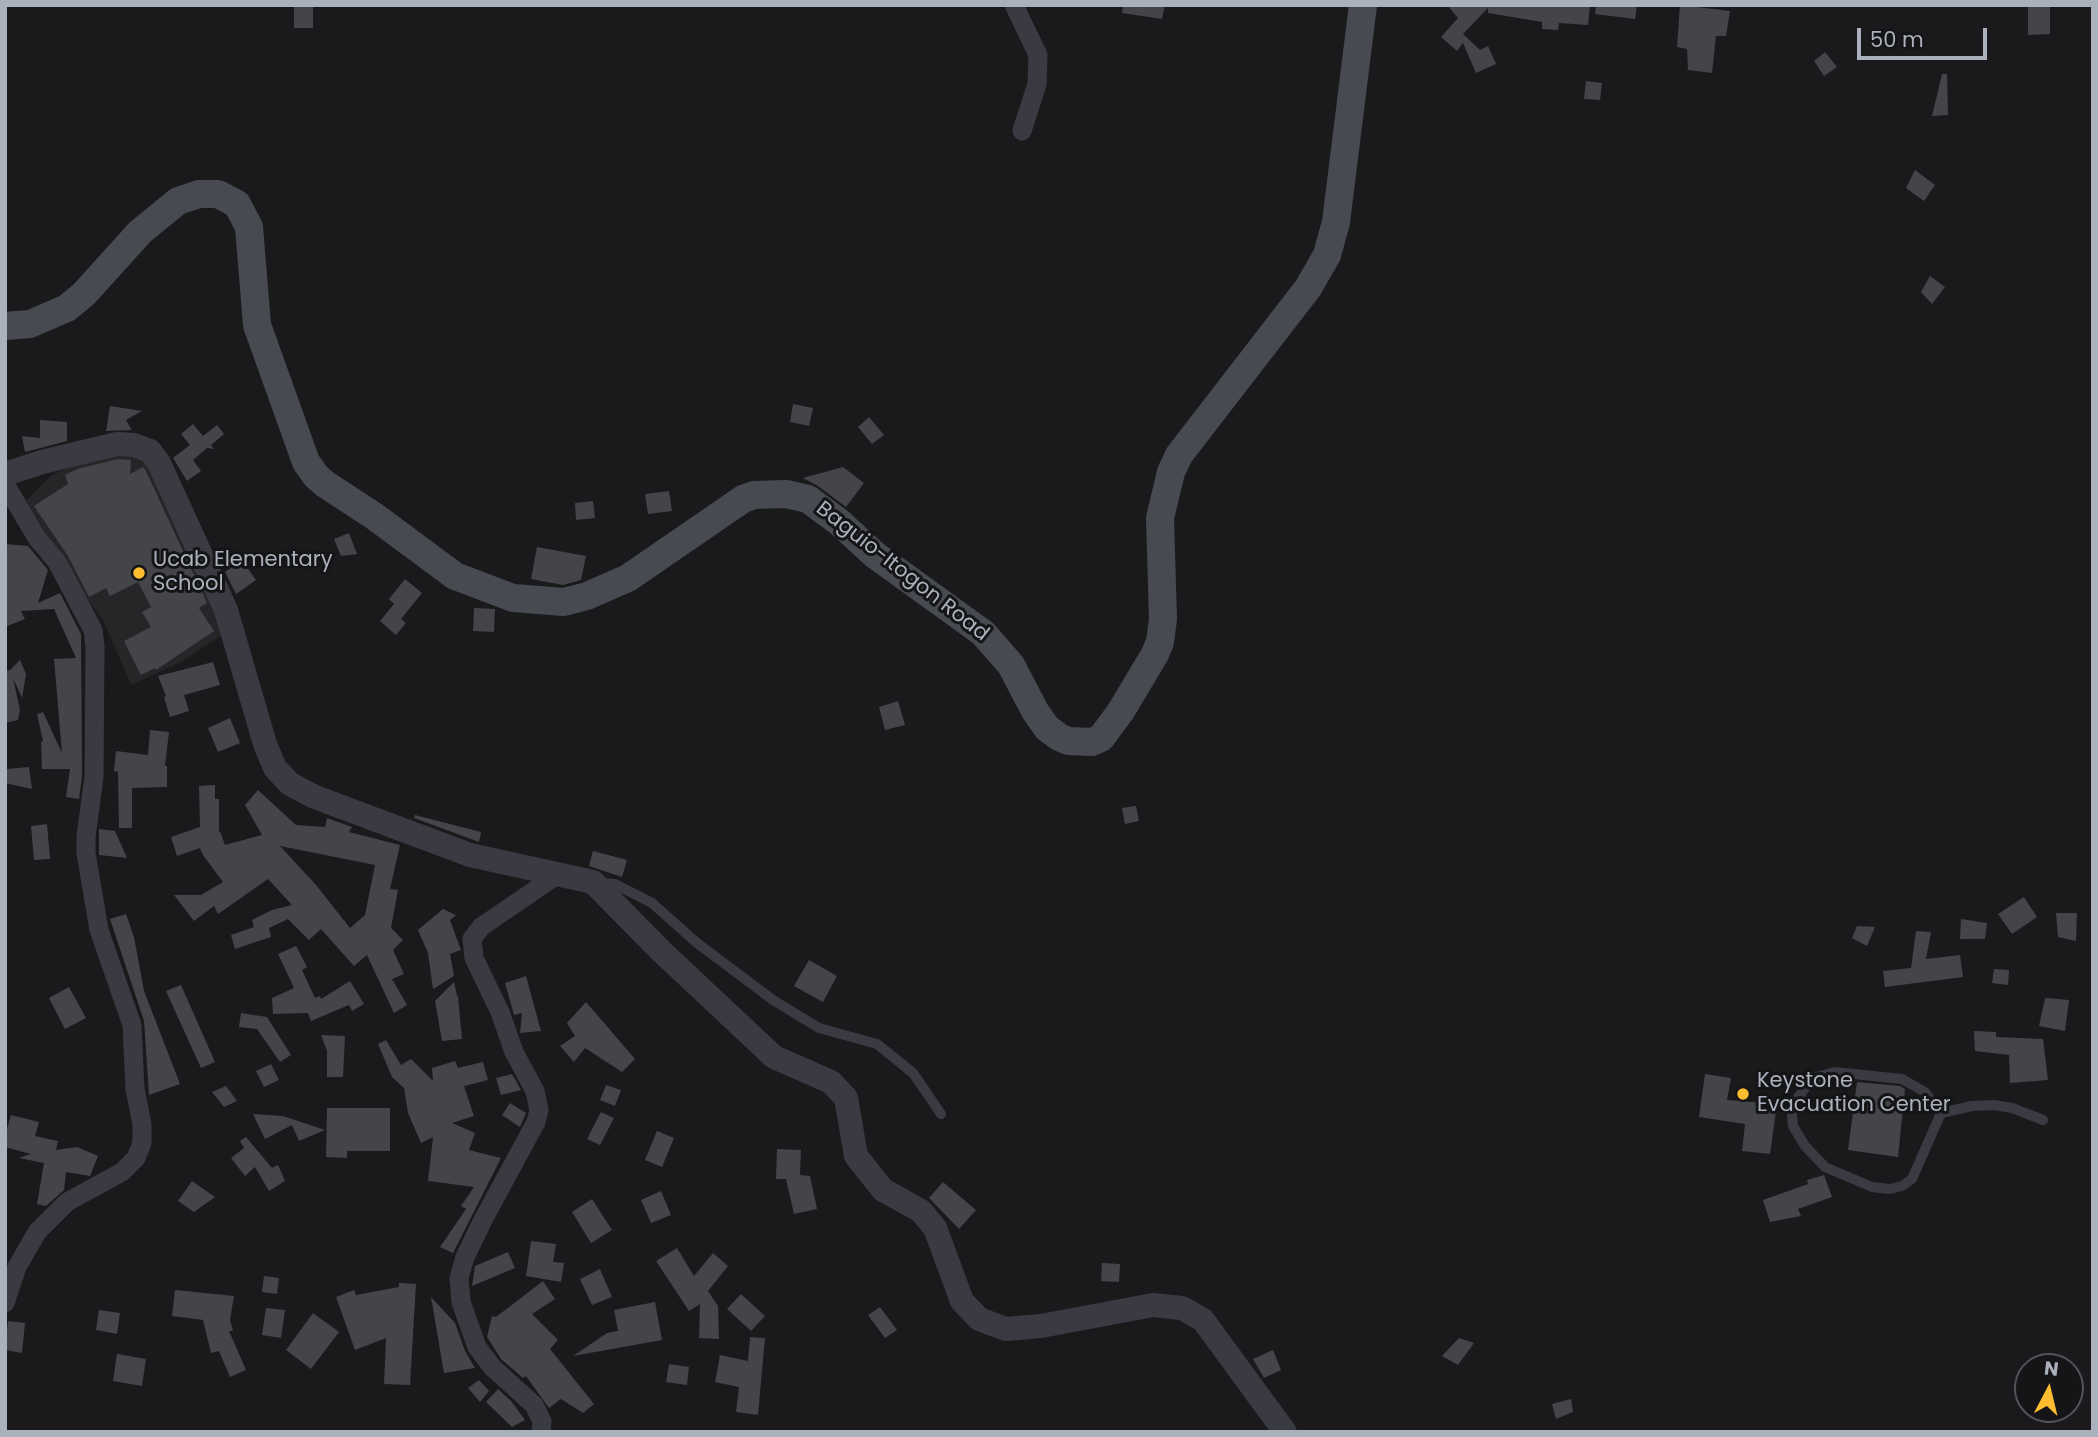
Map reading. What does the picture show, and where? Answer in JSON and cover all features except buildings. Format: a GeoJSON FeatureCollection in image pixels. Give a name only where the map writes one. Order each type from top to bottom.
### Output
{"type":"FeatureCollection","features":[{"type":"Feature","properties":{"kind":"main road","name":"Baguio-Itogon Road"},"geometry":{"type":"LineString","coordinates":[[5,326],[30,324],[67,309],[140,232],[178,201],[199,194],[218,194],[237,204],[249,227],[257,325],[306,462],[325,484],[374,516],[455,576],[513,598],[564,602],[587,596],[628,578],[743,499],[754,495],[786,494],[808,499],[839,522],[875,555],[982,634],[1011,665],[1047,728],[1068,741],[1092,742],[1101,738],[1121,711],[1160,642],[1163,619],[1160,518],[1171,472],[1179,455],[1308,288],[1327,255],[1336,222],[1363,5]]}},
{"type":"Feature","properties":{"kind":"street"},"geometry":{"type":"LineString","coordinates":[[1014,5],[1038,55],[1037,84],[1021,131]]}},
{"type":"Feature","properties":{"kind":"street"},"geometry":{"type":"LineString","coordinates":[[5,474],[117,444],[134,445],[150,451],[159,463],[226,610],[265,744],[275,768],[290,784],[315,797],[470,855],[593,882],[661,951],[774,1057],[831,1082],[846,1098],[856,1156],[883,1190],[920,1211],[935,1228],[962,1301],[979,1319],[1006,1329],[1041,1326],[1153,1305],[1182,1308],[1203,1320],[1285,1432]]}},
{"type":"Feature","properties":{"kind":"street"},"geometry":{"type":"LineString","coordinates":[[5,484],[37,538],[57,562],[93,629],[94,777],[86,853],[99,930],[132,1025],[135,1090],[142,1125],[142,1143],[136,1158],[122,1172],[67,1202],[37,1232],[17,1267],[5,1303]]}},
{"type":"Feature","properties":{"kind":"street"},"geometry":{"type":"LineString","coordinates":[[541,1432],[541,1421],[534,1405],[492,1367],[477,1347],[461,1302],[458,1278],[465,1256],[536,1122],[539,1110],[535,1091],[514,1052],[500,1012],[474,958],[472,939],[481,927],[560,873]]}},
{"type":"Feature","properties":{"kind":"lane"},"geometry":{"type":"LineString","coordinates":[[593,882],[615,884],[652,903],[697,943],[773,1000],[819,1028],[877,1044],[913,1073],[942,1114]]}},
{"type":"Feature","properties":{"kind":"lane"},"geometry":{"type":"LineString","coordinates":[[1834,1072],[1902,1079],[1925,1092],[1941,1112],[1912,1179],[1902,1186],[1890,1189],[1872,1187],[1825,1167],[1805,1146],[1793,1126],[1792,1114],[1795,1102],[1807,1085],[1817,1077],[1834,1072]]}},
{"type":"Feature","properties":{"kind":"lane"},"geometry":{"type":"LineString","coordinates":[[1941,1112],[1994,1105],[2043,1119]]}},
{"type":"Feature","properties":{"kind":"shaded area","name":"Ucab Elementary School"},"geometry":{"type":"Polygon","coordinates":[[[126,448],[154,463],[225,633],[181,662],[131,685],[103,620],[73,580],[26,500],[51,476],[101,451],[126,448]]]}},
{"type":"Feature","properties":{"kind":"place","name":"Ucab Elementary School"},"geometry":{"type":"Point","coordinates":[139,573]}},
{"type":"Feature","properties":{"kind":"place","name":"Keystone Evacuation Center"},"geometry":{"type":"Point","coordinates":[1743,1094]}}]}
